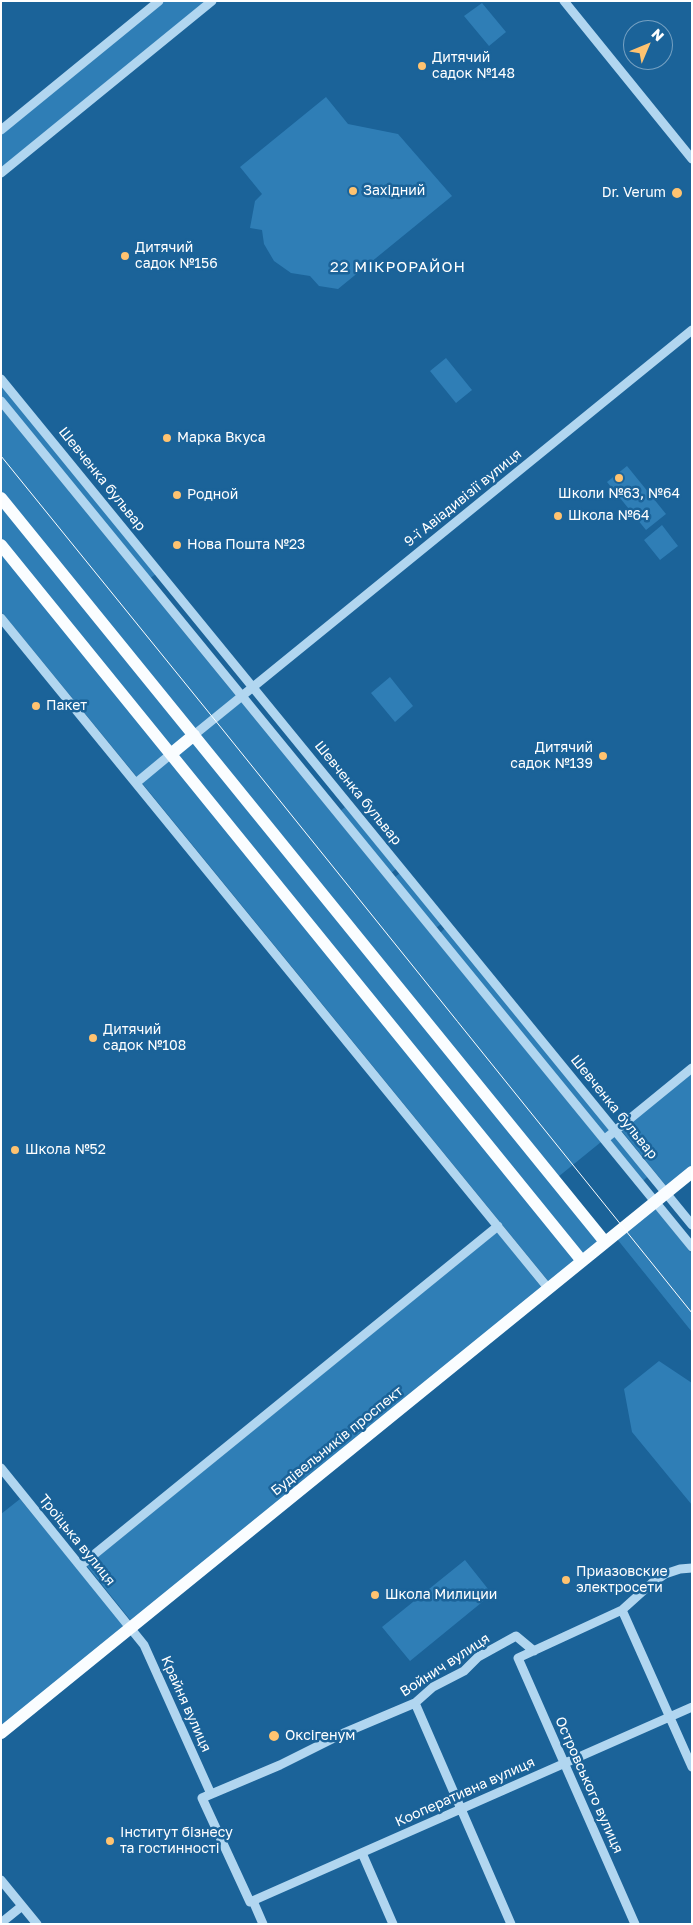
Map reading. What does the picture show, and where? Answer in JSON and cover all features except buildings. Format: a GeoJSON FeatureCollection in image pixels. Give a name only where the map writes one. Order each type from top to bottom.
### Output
{"type":"FeatureCollection","features":[{"type":"Feature","properties":{"kind":"main road"},"geometry":{"type":"LineString","coordinates":[[1,498],[605,1242]]}},
{"type":"Feature","properties":{"kind":"main road"},"geometry":{"type":"LineString","coordinates":[[1,545],[582,1261]]}},
{"type":"Feature","properties":{"kind":"main road"},"geometry":{"type":"LineString","coordinates":[[171,754],[194,735]]}},
{"type":"Feature","properties":{"kind":"main road","name":"Будівельників проспект"},"geometry":{"type":"LineString","coordinates":[[1,1733],[692,1172]]}},
{"type":"Feature","properties":{"kind":"street"},"geometry":{"type":"LineString","coordinates":[[1,130],[159,1]]}},
{"type":"Feature","properties":{"kind":"street"},"geometry":{"type":"LineString","coordinates":[[1,173],[212,1]]}},
{"type":"Feature","properties":{"kind":"street"},"geometry":{"type":"LineString","coordinates":[[564,1],[692,159]]}},
{"type":"Feature","properties":{"kind":"street","name":"9-ї Авіадивізії вулиця"},"geometry":{"type":"LineString","coordinates":[[194,735],[692,330]]}},
{"type":"Feature","properties":{"kind":"street","name":"Шевченка бульвар"},"geometry":{"type":"LineString","coordinates":[[1,380],[615,1131],[692,1247]]}},
{"type":"Feature","properties":{"kind":"street","name":"Шевченка бульвар"},"geometry":{"type":"LineString","coordinates":[[1,401],[241,697],[605,1139],[660,1197],[692,1225]]}},
{"type":"Feature","properties":{"kind":"street"},"geometry":{"type":"LineString","coordinates":[[149,583],[160,574]]}},
{"type":"Feature","properties":{"kind":"street"},"geometry":{"type":"LineString","coordinates":[[1,618],[548,1288]]}},
{"type":"Feature","properties":{"kind":"street"},"geometry":{"type":"LineString","coordinates":[[136,783],[171,754]]}},
{"type":"Feature","properties":{"kind":"street"},"geometry":{"type":"LineString","coordinates":[[335,811],[346,803]]}},
{"type":"Feature","properties":{"kind":"street"},"geometry":{"type":"LineString","coordinates":[[605,1139],[692,1068]]}},
{"type":"Feature","properties":{"kind":"street"},"geometry":{"type":"LineString","coordinates":[[80,1566],[498,1226]]}},
{"type":"Feature","properties":{"kind":"street","name":"Троїцька вулиця"},"geometry":{"type":"LineString","coordinates":[[1,1468],[130,1628]]}},
{"type":"Feature","properties":{"kind":"street"},"geometry":{"type":"LineString","coordinates":[[534,1651],[622,1610],[665,1574],[680,1568],[692,1568]]}},
{"type":"Feature","properties":{"kind":"street"},"geometry":{"type":"LineString","coordinates":[[622,1610],[692,1767]]}},
{"type":"Feature","properties":{"kind":"street","name":"Крайня вулиця"},"geometry":{"type":"LineString","coordinates":[[130,1628],[144,1646],[251,1902],[264,1924]]}},
{"type":"Feature","properties":{"kind":"street","name":"Войнич вулиця"},"geometry":{"type":"LineString","coordinates":[[206,1796],[280,1765],[344,1733],[416,1703],[433,1687],[464,1671],[478,1657],[516,1636],[534,1651]]}},
{"type":"Feature","properties":{"kind":"street","name":"Островського вулиця"},"geometry":{"type":"LineString","coordinates":[[534,1651],[518,1658],[635,1924]]}},
{"type":"Feature","properties":{"kind":"street"},"geometry":{"type":"LineString","coordinates":[[416,1703],[511,1924]]}},
{"type":"Feature","properties":{"kind":"street","name":"Кооперативна вулиця"},"geometry":{"type":"LineString","coordinates":[[251,1902],[692,1707]]}},
{"type":"Feature","properties":{"kind":"street"},"geometry":{"type":"LineString","coordinates":[[362,1853],[393,1924]]}},
{"type":"Feature","properties":{"kind":"street"},"geometry":{"type":"LineString","coordinates":[[1,1880],[37,1924]]}},
{"type":"Feature","properties":{"kind":"street"},"geometry":{"type":"LineString","coordinates":[[1,1923],[22,1906]]}},
{"type":"Feature","properties":{"kind":"shaded area"},"geometry":{"type":"Polygon","coordinates":[[[165,1],[206,1],[1,168],[1,135],[165,1]]]}},
{"type":"Feature","properties":{"kind":"shaded area"},"geometry":{"type":"Polygon","coordinates":[[[482,3],[506,32],[489,46],[464,16],[482,3]]]}},
{"type":"Feature","properties":{"kind":"shaded area","name":"Західний"},"geometry":{"type":"Polygon","coordinates":[[[326,97],[348,124],[398,134],[452,196],[338,289],[319,286],[310,276],[291,273],[274,261],[264,244],[262,230],[250,228],[255,201],[262,194],[240,167],[326,97]]]}},
{"type":"Feature","properties":{"kind":"shaded area"},"geometry":{"type":"Polygon","coordinates":[[[446,358],[472,390],[456,403],[430,371],[446,358]]]}},
{"type":"Feature","properties":{"kind":"shaded area"},"geometry":{"type":"Polygon","coordinates":[[[1,384],[156,574],[149,579],[1,396],[1,384]]]}},
{"type":"Feature","properties":{"kind":"shaded area"},"geometry":{"type":"Polygon","coordinates":[[[1,408],[236,696],[195,730],[1,491],[1,408]]]}},
{"type":"Feature","properties":{"kind":"shaded area"},"geometry":{"type":"Polygon","coordinates":[[[627,466],[666,514],[646,530],[607,482],[627,466]]]}},
{"type":"Feature","properties":{"kind":"shaded area"},"geometry":{"type":"Polygon","coordinates":[[[1,504],[189,735],[172,749],[1,538],[1,504]]]}},
{"type":"Feature","properties":{"kind":"shaded area"},"geometry":{"type":"Polygon","coordinates":[[[662,525],[678,546],[660,560],[644,540],[662,525]]]}},
{"type":"Feature","properties":{"kind":"shaded area"},"geometry":{"type":"Polygon","coordinates":[[[1,551],[165,754],[137,777],[1,611],[1,551]]]}},
{"type":"Feature","properties":{"kind":"shaded area"},"geometry":{"type":"Polygon","coordinates":[[[390,677],[413,706],[395,722],[371,693],[390,677]]]}},
{"type":"Feature","properties":{"kind":"shaded area"},"geometry":{"type":"Polygon","coordinates":[[[241,702],[601,1142],[558,1177],[200,736],[241,702]]]}},
{"type":"Feature","properties":{"kind":"shaded area"},"geometry":{"type":"Polygon","coordinates":[[[193,741],[599,1242],[582,1255],[177,754],[193,741]]]}},
{"type":"Feature","properties":{"kind":"shaded area"},"geometry":{"type":"Polygon","coordinates":[[[170,760],[576,1260],[549,1282],[142,783],[170,760]]]}},
{"type":"Feature","properties":{"kind":"shaded area"},"geometry":{"type":"Polygon","coordinates":[[[345,807],[396,869],[390,874],[339,812],[345,807]]]}},
{"type":"Feature","properties":{"kind":"shaded area"},"geometry":{"type":"Polygon","coordinates":[[[400,873],[441,924],[436,928],[394,878],[400,873]]]}},
{"type":"Feature","properties":{"kind":"shaded area"},"geometry":{"type":"Polygon","coordinates":[[[445,928],[611,1130],[605,1135],[440,933],[445,928]]]}},
{"type":"Feature","properties":{"kind":"shaded area"},"geometry":{"type":"Polygon","coordinates":[[[692,1073],[692,1166],[667,1187],[621,1130],[692,1073]]]}},
{"type":"Feature","properties":{"kind":"shaded area"},"geometry":{"type":"Polygon","coordinates":[[[615,1135],[648,1176],[643,1181],[609,1140],[615,1135]]]}},
{"type":"Feature","properties":{"kind":"shaded area"},"geometry":{"type":"Polygon","coordinates":[[[655,1208],[692,1254],[692,1332],[617,1239],[655,1208]]]}},
{"type":"Feature","properties":{"kind":"shaded area"},"geometry":{"type":"Polygon","coordinates":[[[497,1232],[542,1288],[132,1622],[87,1566],[497,1232]]]}},
{"type":"Feature","properties":{"kind":"shaded area"},"geometry":{"type":"Polygon","coordinates":[[[659,1361],[692,1383],[692,1505],[632,1432],[624,1389],[659,1361]]]}},
{"type":"Feature","properties":{"kind":"shaded area"},"geometry":{"type":"Polygon","coordinates":[[[20,1499],[125,1627],[1,1728],[1,1514],[20,1499]]]}},
{"type":"Feature","properties":{"kind":"shaded area"},"geometry":{"type":"Polygon","coordinates":[[[465,1560],[492,1594],[410,1661],[382,1627],[465,1560]]]}},
{"type":"Feature","properties":{"kind":"tram line"},"geometry":{"type":"LineString","coordinates":[[1,456],[692,1313]]}},
{"type":"Feature","properties":{"kind":"place","name":"Дитячий садок №148"},"geometry":{"type":"Point","coordinates":[422,66]}},
{"type":"Feature","properties":{"kind":"place","name":"Західний"},"geometry":{"type":"Point","coordinates":[353,191]}},
{"type":"Feature","properties":{"kind":"place","name":"Dr. Verum"},"geometry":{"type":"Point","coordinates":[677,193]}},
{"type":"Feature","properties":{"kind":"place","name":"Дитячий садок №156"},"geometry":{"type":"Point","coordinates":[125,256]}},
{"type":"Feature","properties":{"kind":"place","name":"Марка Вкуса"},"geometry":{"type":"Point","coordinates":[167,438]}},
{"type":"Feature","properties":{"kind":"place","name":"Школи №63, №64"},"geometry":{"type":"Point","coordinates":[619,478]}},
{"type":"Feature","properties":{"kind":"place","name":"Родной"},"geometry":{"type":"Point","coordinates":[177,495]}},
{"type":"Feature","properties":{"kind":"place","name":"Школа №64"},"geometry":{"type":"Point","coordinates":[558,516]}},
{"type":"Feature","properties":{"kind":"place","name":"Нова Пошта №23"},"geometry":{"type":"Point","coordinates":[177,545]}},
{"type":"Feature","properties":{"kind":"place","name":"Пакет"},"geometry":{"type":"Point","coordinates":[36,706]}},
{"type":"Feature","properties":{"kind":"place","name":"Дитячий садок №139"},"geometry":{"type":"Point","coordinates":[603,756]}},
{"type":"Feature","properties":{"kind":"place","name":"Дитячий садок №108"},"geometry":{"type":"Point","coordinates":[93,1038]}},
{"type":"Feature","properties":{"kind":"place","name":"Школа №52"},"geometry":{"type":"Point","coordinates":[15,1150]}},
{"type":"Feature","properties":{"kind":"place","name":"Приазовские электросети"},"geometry":{"type":"Point","coordinates":[566,1580]}},
{"type":"Feature","properties":{"kind":"place","name":"Школа Милиции"},"geometry":{"type":"Point","coordinates":[375,1595]}},
{"type":"Feature","properties":{"kind":"place","name":"Оксігенум"},"geometry":{"type":"Point","coordinates":[274,1736]}},
{"type":"Feature","properties":{"kind":"place","name":"Інститут бізнесу та гостинності"},"geometry":{"type":"Point","coordinates":[110,1841]}},
{"type":"Feature","properties":{"kind":"district","name":"22 МІКРОРАЙОН"},"geometry":{"type":"Point","coordinates":[398,267]}}]}
